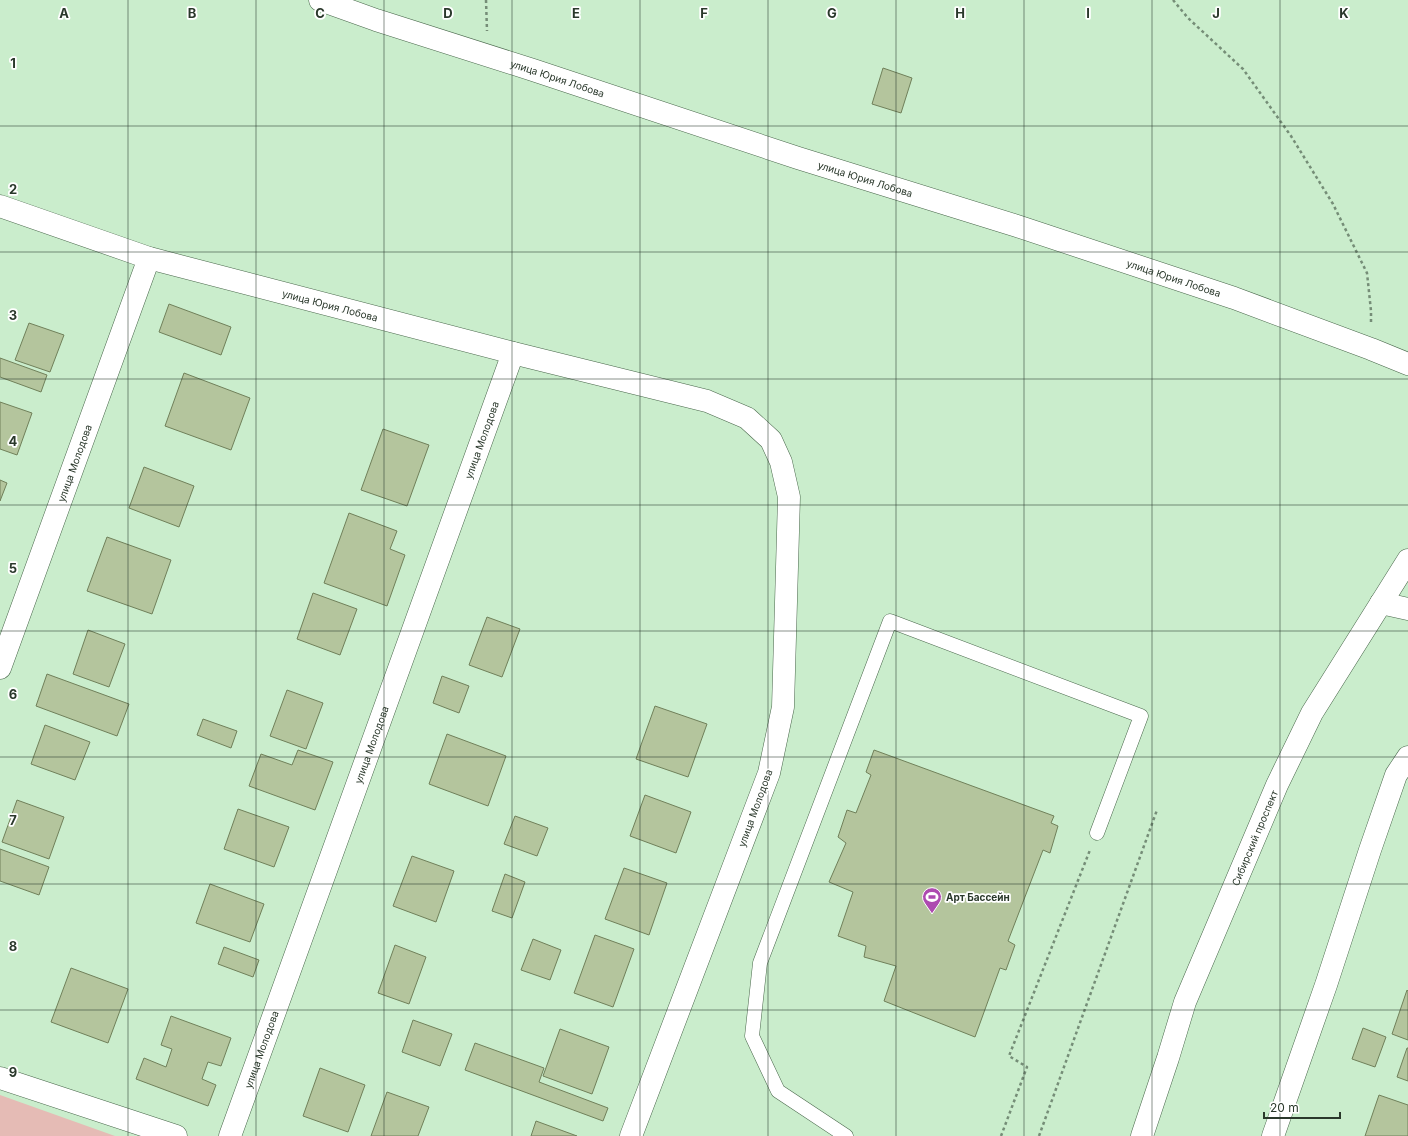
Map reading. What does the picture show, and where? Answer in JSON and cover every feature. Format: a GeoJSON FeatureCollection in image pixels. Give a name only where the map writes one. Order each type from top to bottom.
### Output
{"type":"FeatureCollection","features":[{"type":"Feature","properties":{"kind":"street","name":"улица Юрия Лобова"},"geometry":{"type":"LineString","coordinates":[[320,0],[376,20],[488,55],[798,158],[1017,226],[1234,298],[1408,364]]}},
{"type":"Feature","properties":{"kind":"street","name":"улица Юрия Лобова"},"geometry":{"type":"LineString","coordinates":[[0,206],[149,258],[513,353],[707,401],[747,418],[771,440]]}},
{"type":"Feature","properties":{"kind":"street","name":"улица Молодова"},"geometry":{"type":"LineString","coordinates":[[0,668],[149,258]]}},
{"type":"Feature","properties":{"kind":"street","name":"улица Молодова"},"geometry":{"type":"LineString","coordinates":[[230,1136],[513,353]]}},
{"type":"Feature","properties":{"kind":"street","name":"улица Молодова"},"geometry":{"type":"LineString","coordinates":[[631,1136],[769,773],[783,708],[789,497],[781,462],[771,440]]}},
{"type":"Feature","properties":{"kind":"street","name":"Сибирский проспект"},"geometry":{"type":"LineString","coordinates":[[1142,1136],[1164,1072],[1185,1002],[1276,785],[1312,713],[1408,560]]}},
{"type":"Feature","properties":{"kind":"street"},"geometry":{"type":"LineString","coordinates":[[1381,603],[1408,608]]}},
{"type":"Feature","properties":{"kind":"street"},"geometry":{"type":"LineString","coordinates":[[1273,1136],[1326,986],[1396,775],[1408,757]]}},
{"type":"Feature","properties":{"kind":"street"},"geometry":{"type":"LineString","coordinates":[[0,1078],[176,1136]]}},
{"type":"Feature","properties":{"kind":"lane"},"geometry":{"type":"LineString","coordinates":[[846,1136],[778,1091],[752,1036],[760,963],[890,621],[1141,716],[1097,833]]}},
{"type":"Feature","properties":{"kind":"path"},"geometry":{"type":"LineString","coordinates":[[486,0],[488,55]]}},
{"type":"Feature","properties":{"kind":"path"},"geometry":{"type":"LineString","coordinates":[[1173,0],[1188,18],[1243,70],[1291,136],[1333,204],[1367,273],[1371,311],[1371,349]]}},
{"type":"Feature","properties":{"kind":"path"},"geometry":{"type":"LineString","coordinates":[[1039,1136],[1157,810]]}},
{"type":"Feature","properties":{"kind":"path"},"geometry":{"type":"LineString","coordinates":[[1000,1136],[1027,1067],[1009,1056],[1097,833]]}},
{"type":"Feature","properties":{"kind":"shaded area"},"geometry":{"type":"Polygon","coordinates":[[[0,1095],[115,1136],[0,1136],[0,1095]]]}},
{"type":"Feature","properties":{"kind":"building"},"geometry":{"type":"Polygon","coordinates":[[[883,68],[912,78],[901,113],[872,104],[883,68]]]}},
{"type":"Feature","properties":{"kind":"building"},"geometry":{"type":"Polygon","coordinates":[[[169,304],[231,327],[221,355],[159,332],[169,304]]]}},
{"type":"Feature","properties":{"kind":"building"},"geometry":{"type":"Polygon","coordinates":[[[29,323],[64,335],[50,372],[15,360],[29,323]]]}},
{"type":"Feature","properties":{"kind":"building"},"geometry":{"type":"Polygon","coordinates":[[[0,358],[47,375],[41,392],[0,377],[0,358]]]}},
{"type":"Feature","properties":{"kind":"building"},"geometry":{"type":"Polygon","coordinates":[[[184,373],[250,398],[231,450],[165,426],[184,373]]]}},
{"type":"Feature","properties":{"kind":"building"},"geometry":{"type":"Polygon","coordinates":[[[0,402],[32,413],[17,455],[0,449],[0,402]]]}},
{"type":"Feature","properties":{"kind":"building"},"geometry":{"type":"Polygon","coordinates":[[[383,429],[429,445],[407,506],[361,490],[383,429]]]}},
{"type":"Feature","properties":{"kind":"building"},"geometry":{"type":"Polygon","coordinates":[[[144,467],[194,486],[179,527],[129,508],[144,467]]]}},
{"type":"Feature","properties":{"kind":"building"},"geometry":{"type":"Polygon","coordinates":[[[0,480],[7,483],[0,501],[0,480]]]}},
{"type":"Feature","properties":{"kind":"building"},"geometry":{"type":"Polygon","coordinates":[[[349,513],[397,531],[390,549],[405,555],[387,606],[324,583],[349,513]]]}},
{"type":"Feature","properties":{"kind":"building"},"geometry":{"type":"Polygon","coordinates":[[[107,537],[171,560],[152,614],[87,591],[107,537]]]}},
{"type":"Feature","properties":{"kind":"building"},"geometry":{"type":"Polygon","coordinates":[[[313,593],[357,609],[340,655],[297,639],[313,593]]]}},
{"type":"Feature","properties":{"kind":"building"},"geometry":{"type":"Polygon","coordinates":[[[487,617],[520,629],[502,677],[469,665],[487,617]]]}},
{"type":"Feature","properties":{"kind":"building"},"geometry":{"type":"Polygon","coordinates":[[[88,630],[125,644],[109,687],[73,674],[88,630]]]}},
{"type":"Feature","properties":{"kind":"building"},"geometry":{"type":"Polygon","coordinates":[[[47,674],[129,704],[117,736],[36,706],[47,674]]]}},
{"type":"Feature","properties":{"kind":"building"},"geometry":{"type":"Polygon","coordinates":[[[442,676],[469,686],[459,713],[433,703],[442,676]]]}},
{"type":"Feature","properties":{"kind":"building"},"geometry":{"type":"Polygon","coordinates":[[[287,690],[323,703],[306,749],[270,736],[287,690]]]}},
{"type":"Feature","properties":{"kind":"building"},"geometry":{"type":"Polygon","coordinates":[[[655,706],[707,724],[688,777],[636,759],[655,706]]]}},
{"type":"Feature","properties":{"kind":"building"},"geometry":{"type":"Polygon","coordinates":[[[203,719],[237,731],[231,748],[197,735],[203,719]]]}},
{"type":"Feature","properties":{"kind":"building"},"geometry":{"type":"Polygon","coordinates":[[[45,725],[90,742],[75,780],[31,764],[45,725]]]}},
{"type":"Feature","properties":{"kind":"building"},"geometry":{"type":"Polygon","coordinates":[[[447,734],[506,756],[488,806],[429,784],[447,734]]]}},
{"type":"Feature","properties":{"kind":"building"},"geometry":{"type":"Polygon","coordinates":[[[298,750],[333,762],[315,810],[249,786],[261,754],[292,765],[298,750]]]}},
{"type":"Feature","properties":{"kind":"building","name":"Арт Бассейн"},"geometry":{"type":"Polygon","coordinates":[[[874,750],[1054,816],[1051,823],[1058,826],[1050,853],[1043,850],[1008,941],[1015,945],[1006,970],[1000,968],[975,1037],[884,1001],[896,966],[864,957],[866,946],[838,936],[853,892],[829,882],[846,843],[838,837],[847,810],[856,813],[871,775],[866,772],[874,750]]]}},
{"type":"Feature","properties":{"kind":"building"},"geometry":{"type":"Polygon","coordinates":[[[645,795],[691,812],[676,853],[630,836],[645,795]]]}},
{"type":"Feature","properties":{"kind":"building"},"geometry":{"type":"Polygon","coordinates":[[[17,800],[64,817],[49,859],[2,842],[17,800]]]}},
{"type":"Feature","properties":{"kind":"building"},"geometry":{"type":"Polygon","coordinates":[[[238,809],[289,827],[274,867],[224,849],[238,809]]]}},
{"type":"Feature","properties":{"kind":"building"},"geometry":{"type":"Polygon","coordinates":[[[515,816],[548,828],[537,856],[504,844],[515,816]]]}},
{"type":"Feature","properties":{"kind":"building"},"geometry":{"type":"Polygon","coordinates":[[[0,849],[49,867],[39,895],[0,881],[0,849]]]}},
{"type":"Feature","properties":{"kind":"building"},"geometry":{"type":"Polygon","coordinates":[[[412,856],[454,871],[436,922],[393,906],[412,856]]]}},
{"type":"Feature","properties":{"kind":"building"},"geometry":{"type":"Polygon","coordinates":[[[624,868],[667,883],[649,935],[605,919],[624,868]]]}},
{"type":"Feature","properties":{"kind":"building"},"geometry":{"type":"Polygon","coordinates":[[[505,874],[525,882],[512,918],[492,911],[505,874]]]}},
{"type":"Feature","properties":{"kind":"building"},"geometry":{"type":"Polygon","coordinates":[[[210,884],[264,904],[250,942],[196,923],[210,884]]]}},
{"type":"Feature","properties":{"kind":"building"},"geometry":{"type":"Polygon","coordinates":[[[595,935],[634,949],[613,1007],[574,993],[595,935]]]}},
{"type":"Feature","properties":{"kind":"building"},"geometry":{"type":"Polygon","coordinates":[[[533,939],[561,950],[550,980],[521,970],[533,939]]]}},
{"type":"Feature","properties":{"kind":"building"},"geometry":{"type":"Polygon","coordinates":[[[395,945],[426,957],[409,1004],[378,993],[395,945]]]}},
{"type":"Feature","properties":{"kind":"building"},"geometry":{"type":"Polygon","coordinates":[[[224,947],[259,960],[253,977],[218,964],[224,947]]]}},
{"type":"Feature","properties":{"kind":"building"},"geometry":{"type":"Polygon","coordinates":[[[71,968],[128,989],[108,1043],[51,1022],[71,968]]]}},
{"type":"Feature","properties":{"kind":"building"},"geometry":{"type":"Polygon","coordinates":[[[1407,990],[1408,991],[1408,1040],[1392,1034],[1407,990]]]}},
{"type":"Feature","properties":{"kind":"building"},"geometry":{"type":"Polygon","coordinates":[[[171,1016],[231,1038],[221,1066],[208,1062],[202,1079],[216,1085],[208,1106],[136,1079],[144,1058],[166,1067],[172,1049],[161,1045],[171,1016]]]}},
{"type":"Feature","properties":{"kind":"building"},"geometry":{"type":"Polygon","coordinates":[[[413,1020],[452,1034],[440,1066],[402,1052],[413,1020]]]}},
{"type":"Feature","properties":{"kind":"building"},"geometry":{"type":"Polygon","coordinates":[[[1363,1028],[1386,1037],[1375,1067],[1352,1059],[1363,1028]]]}},
{"type":"Feature","properties":{"kind":"building"},"geometry":{"type":"Polygon","coordinates":[[[560,1029],[609,1047],[592,1094],[543,1076],[560,1029]]]}},
{"type":"Feature","properties":{"kind":"building"},"geometry":{"type":"Polygon","coordinates":[[[475,1043],[544,1068],[539,1082],[608,1108],[603,1121],[465,1070],[475,1043]]]}},
{"type":"Feature","properties":{"kind":"building"},"geometry":{"type":"Polygon","coordinates":[[[1408,1048],[1408,1081],[1397,1077],[1408,1048]]]}},
{"type":"Feature","properties":{"kind":"building"},"geometry":{"type":"Polygon","coordinates":[[[320,1068],[365,1085],[348,1132],[303,1116],[320,1068]]]}},
{"type":"Feature","properties":{"kind":"building"},"geometry":{"type":"Polygon","coordinates":[[[387,1092],[429,1107],[418,1136],[371,1136],[387,1092]]]}},
{"type":"Feature","properties":{"kind":"building"},"geometry":{"type":"Polygon","coordinates":[[[1379,1095],[1408,1105],[1408,1136],[1365,1136],[1379,1095]]]}},
{"type":"Feature","properties":{"kind":"building"},"geometry":{"type":"Polygon","coordinates":[[[536,1121],[577,1136],[531,1136],[536,1121]]]}},
{"type":"Feature","properties":{"kind":"place","name":"Арт Бассейн"},"geometry":{"type":"Point","coordinates":[932,914]}}]}
